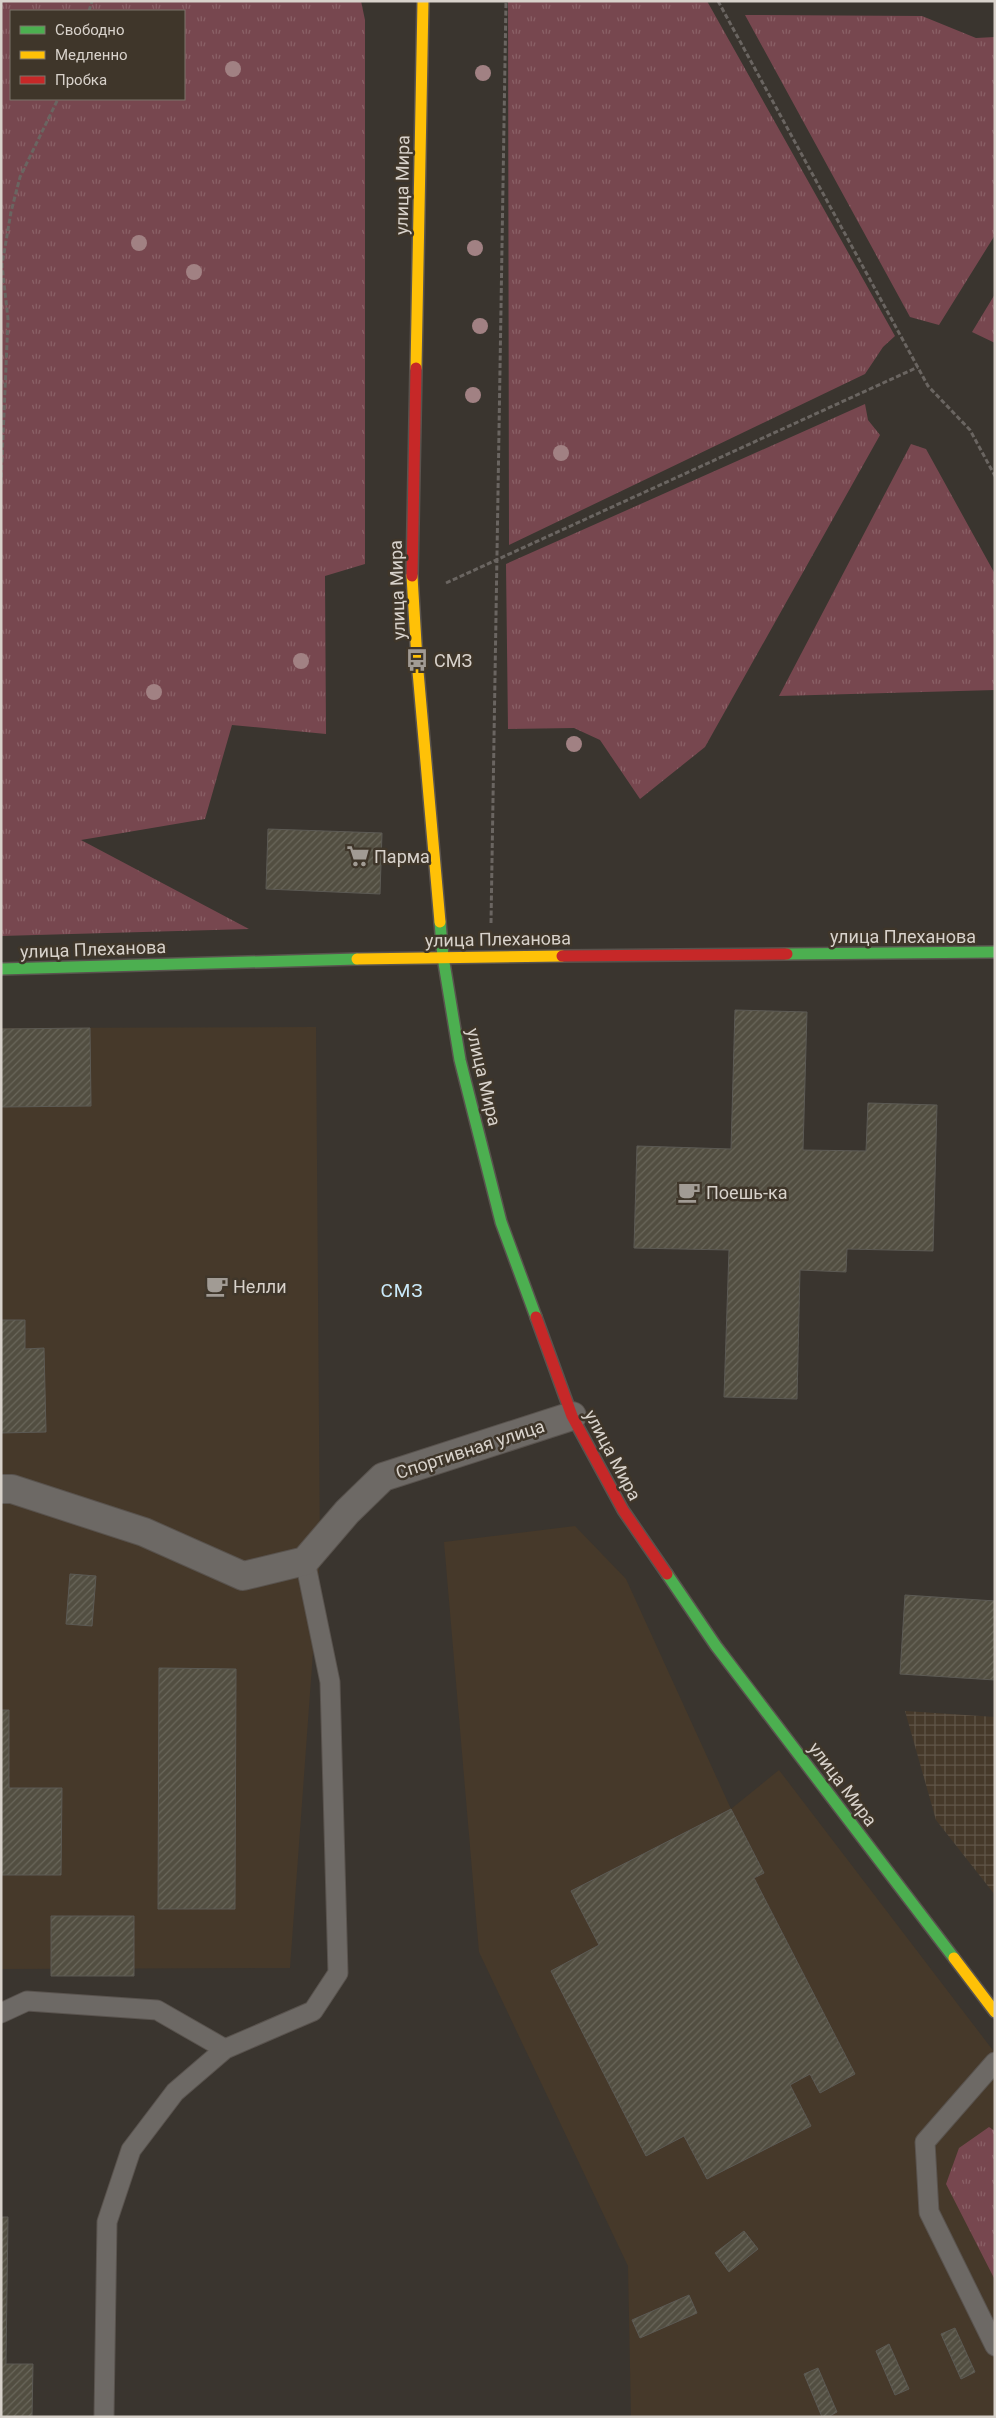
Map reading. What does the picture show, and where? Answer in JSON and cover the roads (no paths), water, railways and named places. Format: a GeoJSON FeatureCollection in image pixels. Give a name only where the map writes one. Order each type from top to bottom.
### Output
{"type":"FeatureCollection","features":[{"type":"Feature","properties":{"kind":"main road","name":"улица Мира"},"geometry":{"type":"LineString","coordinates":[[423,1],[412,572],[417,660],[442,957],[460,1060],[501,1222],[572,1416],[623,1510],[716,1646],[995,2012]]}},
{"type":"Feature","properties":{"kind":"main road","name":"улица Плеханова"},"geometry":{"type":"LineString","coordinates":[[1,969],[491,956],[995,952]]}},
{"type":"Feature","properties":{"kind":"street","name":"Спортивная улица"},"geometry":{"type":"LineString","coordinates":[[304,1561],[347,1512],[383,1477],[572,1416]]}},
{"type":"Feature","properties":{"kind":"street"},"geometry":{"type":"LineString","coordinates":[[1,1488],[12,1488],[144,1532],[242,1576],[304,1561]]}},
{"type":"Feature","properties":{"kind":"lane"},"geometry":{"type":"LineString","coordinates":[[104,2417],[108,2222],[132,2150],[175,2092],[225,2049],[313,2011],[338,1973],[330,1682],[304,1561]]}},
{"type":"Feature","properties":{"kind":"lane"},"geometry":{"type":"LineString","coordinates":[[1,2013],[27,2001],[157,2010],[225,2049]]}},
{"type":"Feature","properties":{"kind":"lane"},"geometry":{"type":"LineString","coordinates":[[995,2062],[925,2142],[929,2212],[995,2346]]}},
{"type":"Feature","properties":{"kind":"place","name":"СМЗ"},"geometry":{"type":"Point","coordinates":[417,660]}},
{"type":"Feature","properties":{"kind":"place","name":"Парма"},"geometry":{"type":"Point","coordinates":[358,856]}},
{"type":"Feature","properties":{"kind":"place","name":"Поешь-ка"},"geometry":{"type":"Point","coordinates":[689,1192]}},
{"type":"Feature","properties":{"kind":"place","name":"Нелли"},"geometry":{"type":"Point","coordinates":[217,1286]}},
{"type":"Feature","properties":{"kind":"district","name":"СМЗ"},"geometry":{"type":"Point","coordinates":[402,1290]}}]}
